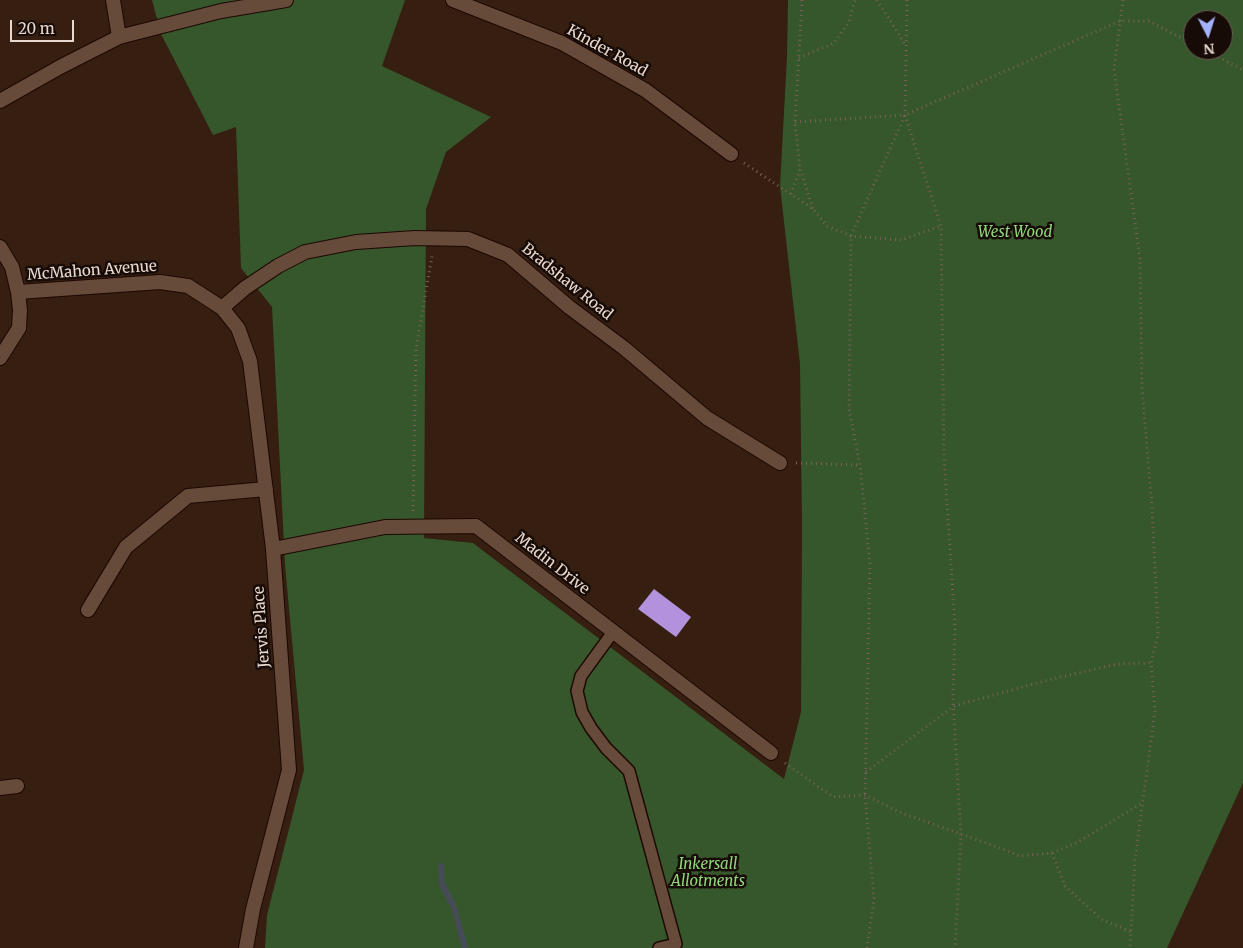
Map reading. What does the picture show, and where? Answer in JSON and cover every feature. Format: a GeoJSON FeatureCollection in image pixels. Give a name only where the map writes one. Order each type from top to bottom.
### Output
{"type":"FeatureCollection","features":[{"type":"Feature","properties":{"kind":"street"},"geometry":{"type":"LineString","coordinates":[[113,0],[119,37]]}},
{"type":"Feature","properties":{"kind":"street"},"geometry":{"type":"LineString","coordinates":[[0,101],[60,67],[119,37],[221,10],[286,0]]}},
{"type":"Feature","properties":{"kind":"street","name":"Kinder Road"},"geometry":{"type":"LineString","coordinates":[[453,0],[562,43],[645,90],[731,154]]}},
{"type":"Feature","properties":{"kind":"street","name":"Bradshaw Road"},"geometry":{"type":"LineString","coordinates":[[222,308],[245,288],[278,266],[305,252],[356,242],[415,238],[468,239],[508,255],[569,307],[624,348],[707,418],[780,463]]}},
{"type":"Feature","properties":{"kind":"street","name":"McMahon Avenue"},"geometry":{"type":"LineString","coordinates":[[0,247],[12,267],[20,310],[19,328],[0,358]]}},
{"type":"Feature","properties":{"kind":"street","name":"McMahon Avenue"},"geometry":{"type":"LineString","coordinates":[[18,292],[160,282],[188,286],[222,308]]}},
{"type":"Feature","properties":{"kind":"street","name":"Jervis Place"},"geometry":{"type":"LineString","coordinates":[[222,308],[238,328],[250,361],[273,549],[289,770],[253,909],[246,948]]}},
{"type":"Feature","properties":{"kind":"street"},"geometry":{"type":"LineString","coordinates":[[88,610],[126,547],[188,496],[266,489]]}},
{"type":"Feature","properties":{"kind":"street","name":"Madin Drive"},"geometry":{"type":"LineString","coordinates":[[273,549],[385,527],[476,526],[771,753]]}},
{"type":"Feature","properties":{"kind":"street"},"geometry":{"type":"LineString","coordinates":[[0,788],[17,786]]}},
{"type":"Feature","properties":{"kind":"lane"},"geometry":{"type":"LineString","coordinates":[[613,632],[582,676],[577,691],[582,712],[591,728],[606,748],[629,771],[676,944],[659,948]]}},
{"type":"Feature","properties":{"kind":"path"},"geometry":{"type":"LineString","coordinates":[[802,0],[795,122],[800,168],[812,209]]}},
{"type":"Feature","properties":{"kind":"path"},"geometry":{"type":"LineString","coordinates":[[799,58],[834,43],[849,22],[855,0]]}},
{"type":"Feature","properties":{"kind":"path"},"geometry":{"type":"LineString","coordinates":[[877,0],[906,46]]}},
{"type":"Feature","properties":{"kind":"path"},"geometry":{"type":"LineString","coordinates":[[907,0],[905,115],[941,226],[944,456],[956,626],[954,706],[961,835],[954,948]]}},
{"type":"Feature","properties":{"kind":"path"},"geometry":{"type":"LineString","coordinates":[[1123,0],[1114,69],[1140,259],[1142,387],[1153,517],[1158,634],[1151,663],[1155,712],[1135,860],[1130,948]]}},
{"type":"Feature","properties":{"kind":"path"},"geometry":{"type":"LineString","coordinates":[[795,122],[905,115],[1120,21],[1149,21],[1183,39]]}},
{"type":"Feature","properties":{"kind":"path"},"geometry":{"type":"LineString","coordinates":[[1224,60],[1243,70]]}},
{"type":"Feature","properties":{"kind":"path"},"geometry":{"type":"LineString","coordinates":[[867,948],[874,898],[865,795],[870,564],[860,465],[849,409],[851,236],[905,115]]}},
{"type":"Feature","properties":{"kind":"path"},"geometry":{"type":"LineString","coordinates":[[731,154],[812,209],[828,226],[851,236],[901,240],[941,226]]}},
{"type":"Feature","properties":{"kind":"path"},"geometry":{"type":"LineString","coordinates":[[791,194],[800,168]]}},
{"type":"Feature","properties":{"kind":"path"},"geometry":{"type":"LineString","coordinates":[[412,527],[416,349],[435,238]]}},
{"type":"Feature","properties":{"kind":"path"},"geometry":{"type":"LineString","coordinates":[[780,463],[860,465]]}},
{"type":"Feature","properties":{"kind":"path"},"geometry":{"type":"LineString","coordinates":[[865,772],[954,706],[1052,679],[1117,664],[1151,663]]}},
{"type":"Feature","properties":{"kind":"path"},"geometry":{"type":"LineString","coordinates":[[771,753],[832,797],[865,795],[899,812],[1020,856],[1052,854],[1078,842],[1143,803]]}},
{"type":"Feature","properties":{"kind":"path"},"geometry":{"type":"LineString","coordinates":[[1052,854],[1065,886],[1102,919],[1131,932]]}},
{"type":"Feature","properties":{"kind":"green space","name":"West Wood"},"geometry":{"type":"Polygon","coordinates":[[[152,0],[405,0],[382,66],[491,117],[446,152],[426,209],[424,538],[473,543],[784,779],[801,712],[802,527],[800,364],[780,186],[788,0],[1243,0],[1243,783],[1167,948],[265,948],[267,915],[304,770],[285,565],[272,307],[241,268],[236,127],[213,135],[161,34],[152,0]]]}},
{"type":"Feature","properties":{"kind":"building"},"geometry":{"type":"Polygon","coordinates":[[[654,589],[691,617],[676,637],[638,609],[654,589]]]}},
{"type":"Feature","properties":{"kind":"waterway"},"geometry":{"type":"LineString","coordinates":[[441,866],[442,884],[454,907],[465,948]]}},
{"type":"Feature","properties":{"kind":"park label","name":"Inkersall Allotments"},"geometry":{"type":"Point","coordinates":[708,874]}}]}
